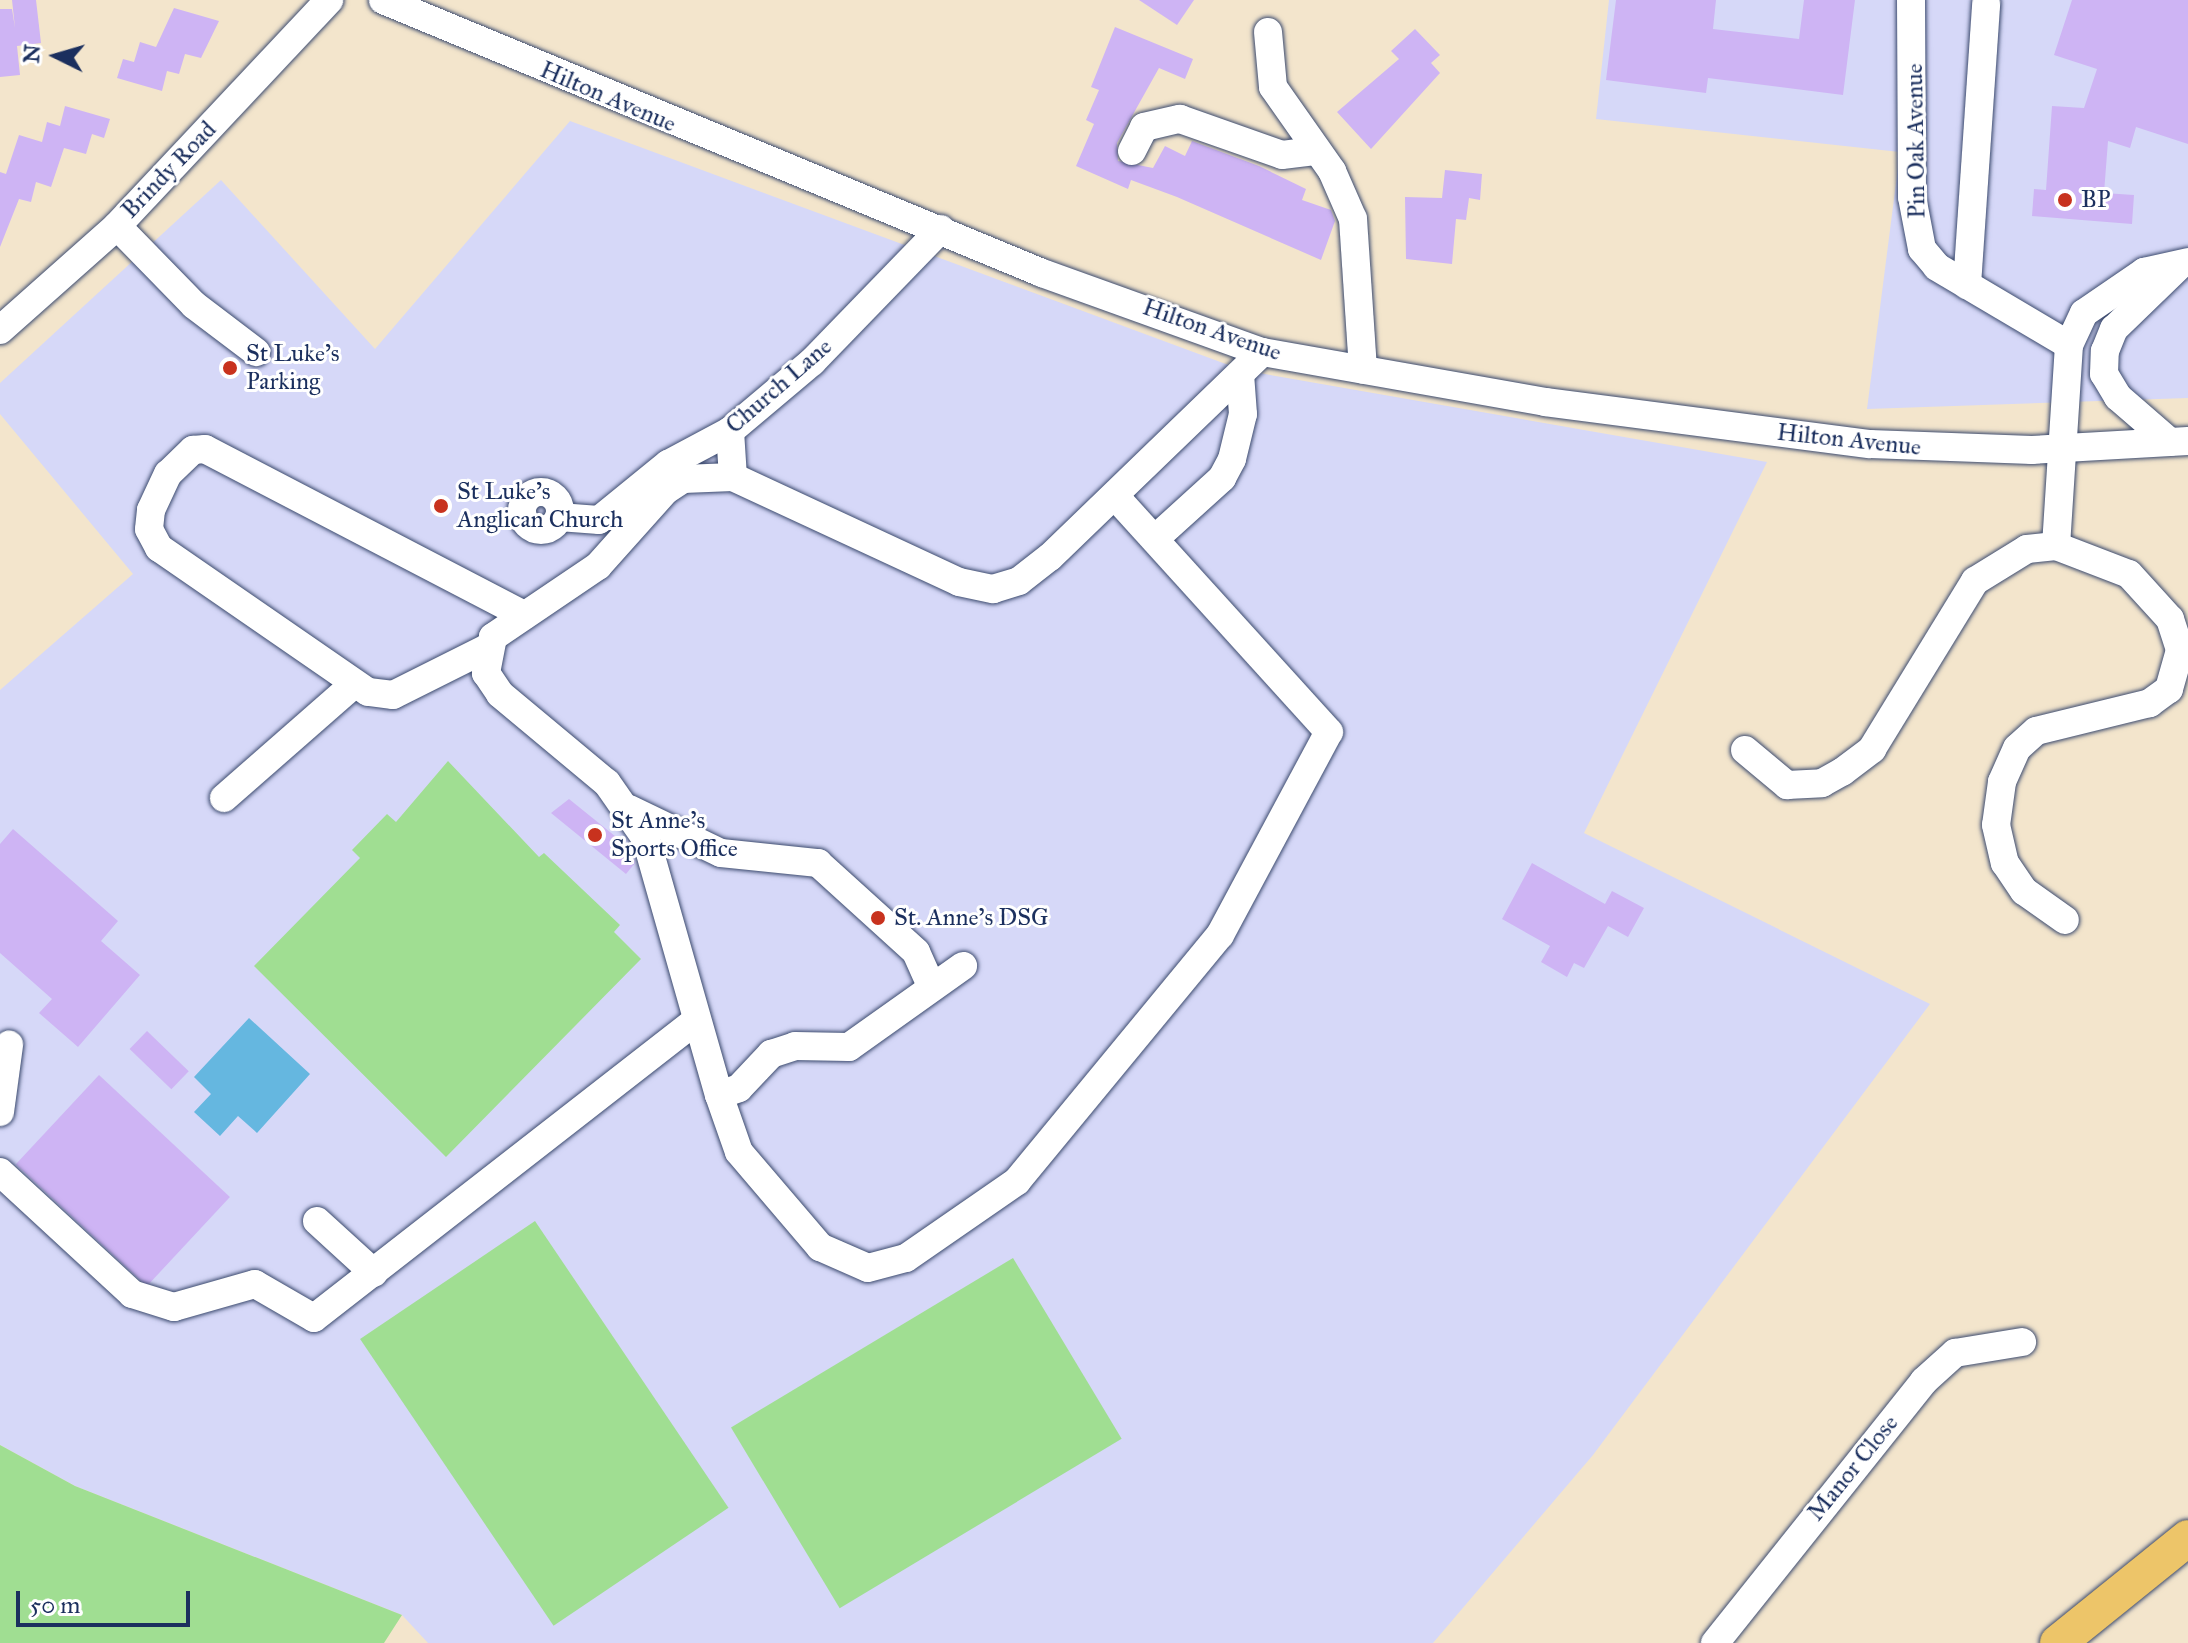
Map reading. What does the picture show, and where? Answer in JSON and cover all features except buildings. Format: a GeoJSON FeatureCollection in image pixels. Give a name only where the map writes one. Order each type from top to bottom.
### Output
{"type":"FeatureCollection","features":[{"type":"Feature","properties":{"kind":"main road"},"geometry":{"type":"LineString","coordinates":[[2058,1643],[2188,1538]]}},
{"type":"Feature","properties":{"kind":"street","name":"Brindy Road"},"geometry":{"type":"LineString","coordinates":[[0,330],[117,226],[329,0]]}},
{"type":"Feature","properties":{"kind":"street","name":"Hilton Avenue"},"geometry":{"type":"LineString","coordinates":[[383,0],[941,229],[1262,352],[1736,429],[1928,449],[2063,449],[2179,442]]}},
{"type":"Feature","properties":{"kind":"street","name":"Pin Oak Avenue"},"geometry":{"type":"LineString","coordinates":[[1911,0],[1914,222],[1922,249],[1967,285],[2069,345]]}},
{"type":"Feature","properties":{"kind":"street"},"geometry":{"type":"LineString","coordinates":[[1967,285],[1986,4]]}},
{"type":"Feature","properties":{"kind":"street"},"geometry":{"type":"LineString","coordinates":[[1268,32],[1273,87],[1317,151],[1353,219],[1363,370]]}},
{"type":"Feature","properties":{"kind":"street"},"geometry":{"type":"LineString","coordinates":[[1132,151],[1144,127],[1180,119],[1282,155],[1317,151]]}},
{"type":"Feature","properties":{"kind":"street"},"geometry":{"type":"LineString","coordinates":[[117,226],[194,305],[256,352]]}},
{"type":"Feature","properties":{"kind":"street","name":"Church Lane"},"geometry":{"type":"LineString","coordinates":[[559,517],[599,520],[668,464],[730,431],[812,362],[941,229]]}},
{"type":"Feature","properties":{"kind":"street"},"geometry":{"type":"LineString","coordinates":[[2056,546],[2069,345],[2084,313],[2113,290],[2185,262]]}},
{"type":"Feature","properties":{"kind":"street"},"geometry":{"type":"LineString","coordinates":[[2179,442],[2118,397],[2104,374],[2105,351],[2114,329],[2185,262]]}},
{"type":"Feature","properties":{"kind":"street"},"geometry":{"type":"LineString","coordinates":[[524,615],[216,453],[193,450],[168,474],[151,510],[149,529],[159,548],[354,684],[393,695],[487,648],[524,615],[598,566],[666,490],[692,477],[733,477],[959,582],[993,589],[1019,581],[1116,497],[1262,352]]}},
{"type":"Feature","properties":{"kind":"street"},"geometry":{"type":"LineString","coordinates":[[1157,537],[1222,478],[1232,459],[1243,414],[1240,374]]}},
{"type":"Feature","properties":{"kind":"street"},"geometry":{"type":"LineString","coordinates":[[730,431],[733,477]]}},
{"type":"Feature","properties":{"kind":"street"},"geometry":{"type":"LineString","coordinates":[[629,809],[665,892],[697,1020],[739,1152],[820,1247],[868,1268],[906,1258],[1017,1181],[1220,935],[1329,732],[1157,537],[1116,497]]}},
{"type":"Feature","properties":{"kind":"street"},"geometry":{"type":"LineString","coordinates":[[1745,750],[1787,785],[1822,783],[1842,772],[1872,749],[1975,581],[2027,549],[2056,546],[2129,574],[2170,619],[2184,649],[2169,689],[2160,696],[2036,731],[2017,748],[2002,782],[1996,825],[2005,863],[2024,891],[2065,920]]}},
{"type":"Feature","properties":{"kind":"street"},"geometry":{"type":"LineString","coordinates":[[487,648],[491,685],[629,809],[721,853],[818,863],[916,952],[931,986]]}},
{"type":"Feature","properties":{"kind":"street"},"geometry":{"type":"LineString","coordinates":[[224,798],[354,684]]}},
{"type":"Feature","properties":{"kind":"street"},"geometry":{"type":"LineString","coordinates":[[719,1095],[739,1088],[771,1054],[795,1046],[849,1047],[963,966]]}},
{"type":"Feature","properties":{"kind":"street"},"geometry":{"type":"LineString","coordinates":[[0,1172],[132,1294],[155,1305],[255,1284],[314,1318],[697,1020]]}},
{"type":"Feature","properties":{"kind":"street"},"geometry":{"type":"LineString","coordinates":[[0,1112],[9,1045]]}},
{"type":"Feature","properties":{"kind":"street"},"geometry":{"type":"LineString","coordinates":[[317,1221],[374,1273]]}},
{"type":"Feature","properties":{"kind":"street","name":"Manor Close"},"geometry":{"type":"LineString","coordinates":[[1715,1643],[1924,1381],[1955,1353],[2022,1342]]}},
{"type":"Feature","properties":{"kind":"shaded area"},"geometry":{"type":"Polygon","coordinates":[[[1609,0],[2188,0],[2188,398],[1867,409],[1900,152],[1596,119],[1609,0]]]}},
{"type":"Feature","properties":{"kind":"shaded area","name":"St. Anne's DSG"},"geometry":{"type":"Polygon","coordinates":[[[570,121],[1242,370],[1767,462],[1584,833],[1930,1004],[1593,1455],[1433,1643],[428,1643],[402,1615],[75,1486],[0,1445],[0,690],[133,574],[0,414],[0,383],[221,180],[375,349],[570,121]]]}},
{"type":"Feature","properties":{"kind":"green space"},"geometry":{"type":"Polygon","coordinates":[[[448,761],[539,857],[544,853],[620,925],[614,932],[641,959],[446,1157],[254,966],[360,858],[352,850],[387,814],[396,822],[448,761]]]}},
{"type":"Feature","properties":{"kind":"green space"},"geometry":{"type":"Polygon","coordinates":[[[535,1221],[728,1508],[554,1626],[360,1339],[535,1221]]]}},
{"type":"Feature","properties":{"kind":"green space"},"geometry":{"type":"Polygon","coordinates":[[[1013,1258],[1122,1439],[840,1608],[731,1427],[1013,1258]]]}},
{"type":"Feature","properties":{"kind":"green space"},"geometry":{"type":"Polygon","coordinates":[[[0,1445],[75,1486],[402,1615],[384,1643],[0,1643],[0,1445]]]}},
{"type":"Feature","properties":{"kind":"water"},"geometry":{"type":"Polygon","coordinates":[[[249,1018],[310,1074],[257,1133],[238,1116],[220,1136],[194,1112],[211,1094],[194,1077],[249,1018]]]}},
{"type":"Feature","properties":{"kind":"place","name":"BP"},"geometry":{"type":"Point","coordinates":[2065,200]}},
{"type":"Feature","properties":{"kind":"place","name":"St Luke's Parking"},"geometry":{"type":"Point","coordinates":[230,368]}},
{"type":"Feature","properties":{"kind":"place","name":"St Luke's Anglican Church"},"geometry":{"type":"Point","coordinates":[441,506]}},
{"type":"Feature","properties":{"kind":"place","name":"St Anne's Sports Office"},"geometry":{"type":"Point","coordinates":[595,835]}},
{"type":"Feature","properties":{"kind":"place","name":"St. Anne's DSG"},"geometry":{"type":"Point","coordinates":[878,918]}}]}
